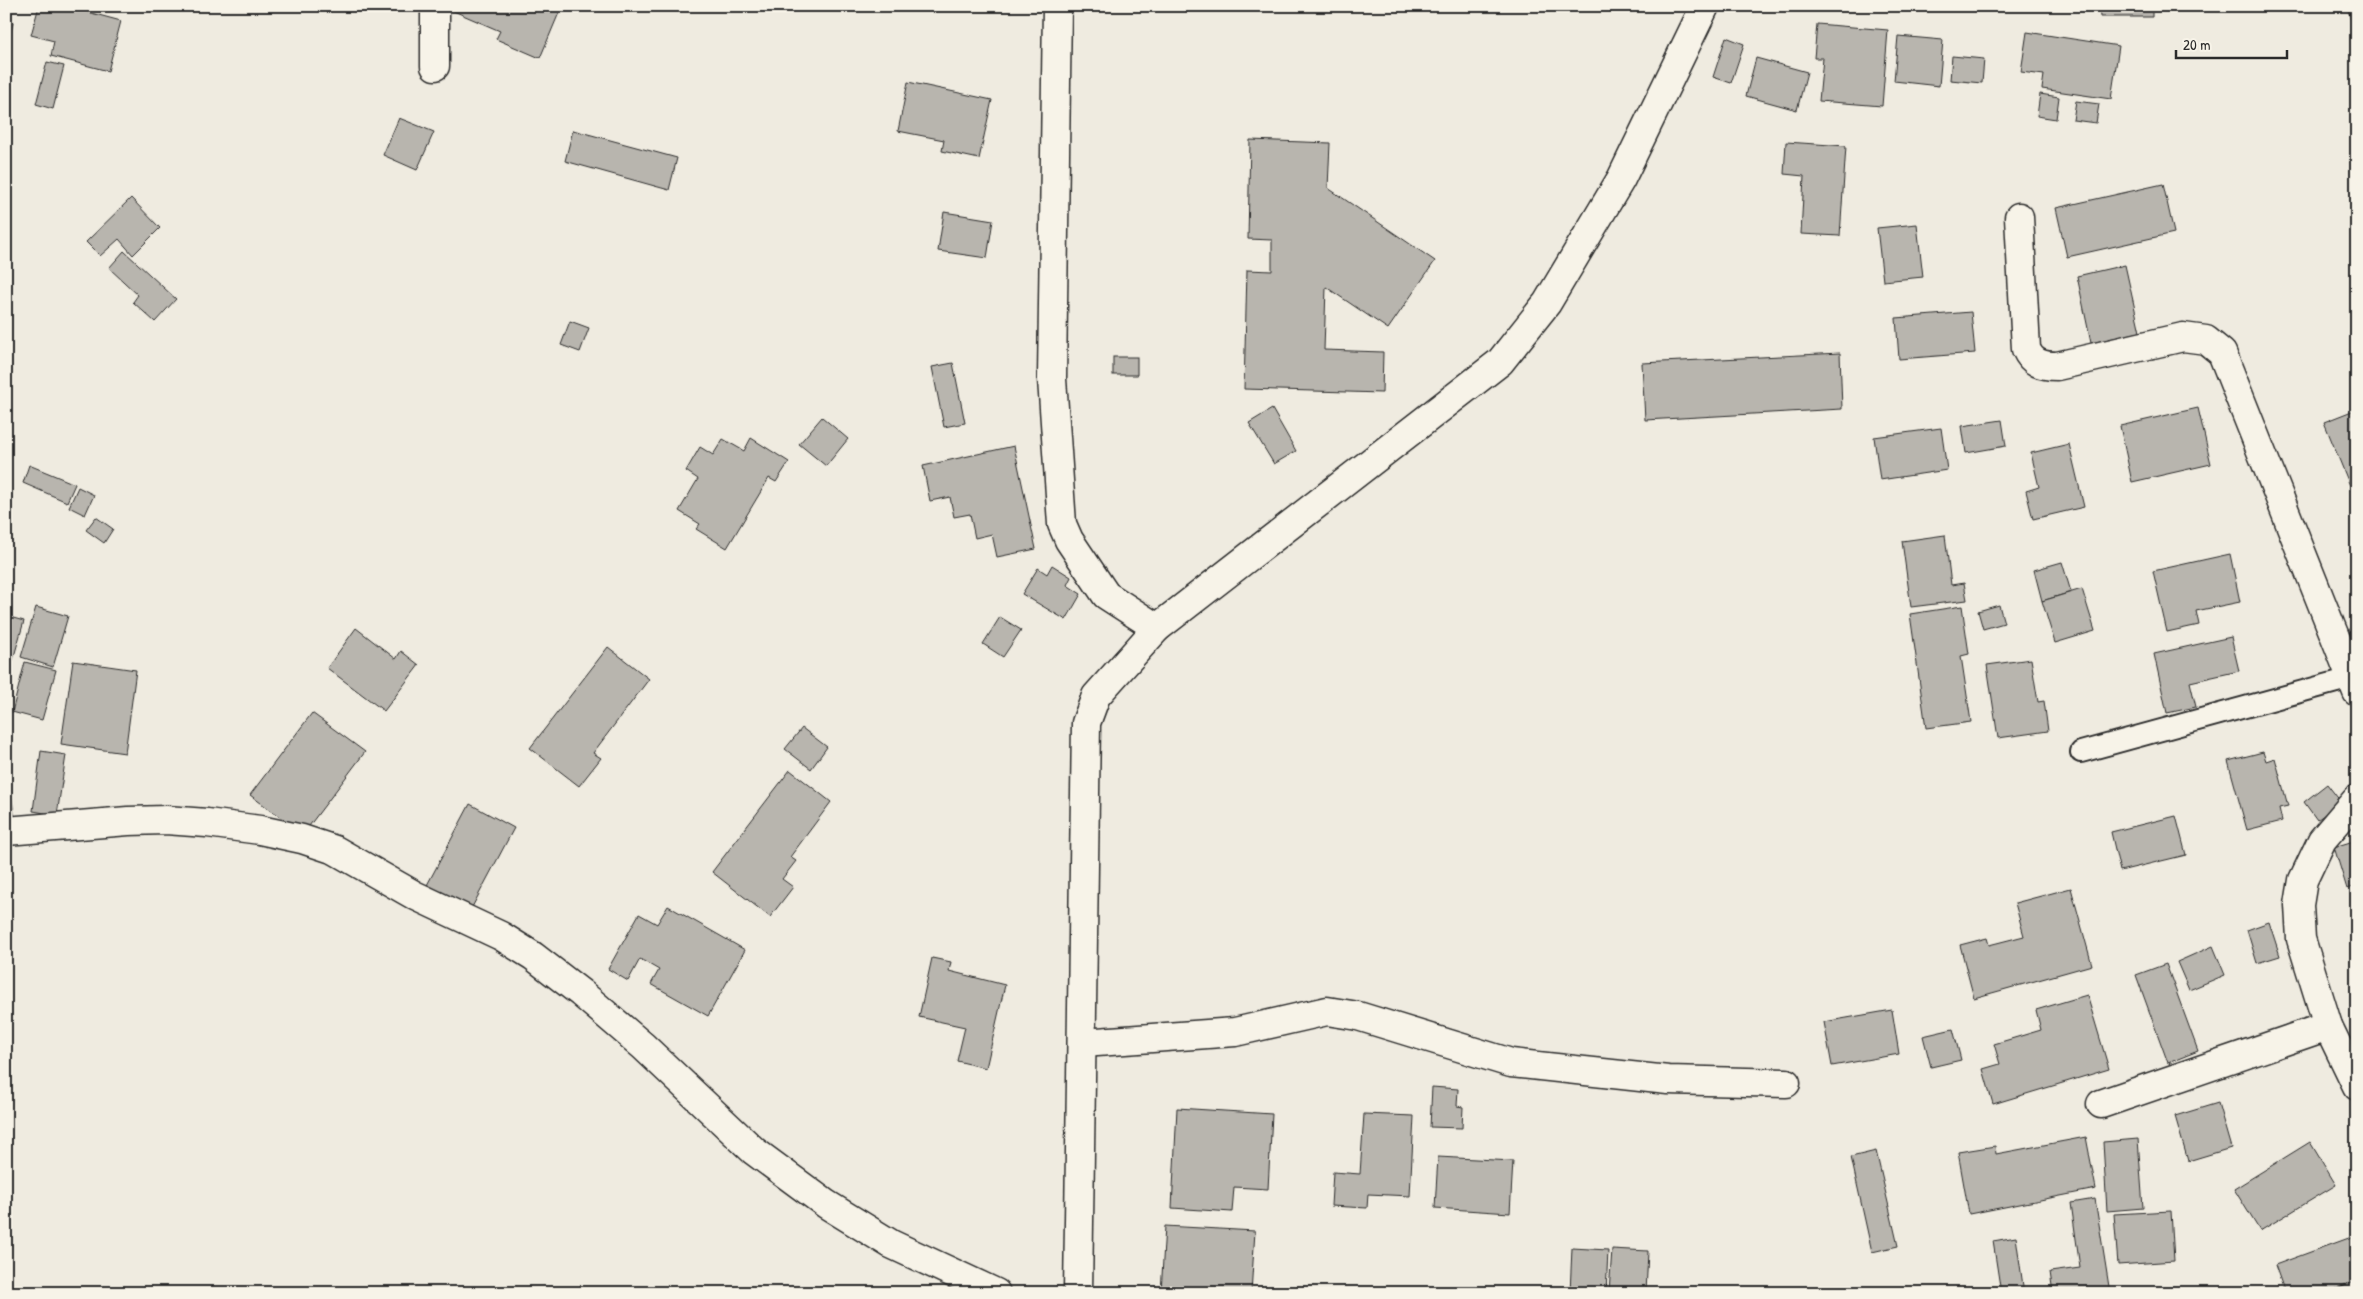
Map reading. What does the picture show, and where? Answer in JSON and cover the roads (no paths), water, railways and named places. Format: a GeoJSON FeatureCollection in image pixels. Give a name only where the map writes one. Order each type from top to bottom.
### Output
{"type":"FeatureCollection","features":[{"type":"Feature","properties":{"kind":"street"},"geometry":{"type":"LineString","coordinates":[[434,6],[434,66]]}},
{"type":"Feature","properties":{"kind":"street"},"geometry":{"type":"LineString","coordinates":[[1057,6],[1052,378],[1062,524],[1069,540],[1106,595],[1156,628]]}},
{"type":"Feature","properties":{"kind":"street"},"geometry":{"type":"LineString","coordinates":[[1078,1293],[1086,723],[1096,696],[1156,628],[1500,362],[1547,303],[1621,179],[1705,6]]}},
{"type":"Feature","properties":{"kind":"street"},"geometry":{"type":"LineString","coordinates":[[2019,217],[2026,349],[2030,358],[2037,363],[2046,366],[2057,366],[2183,337],[2206,340],[2222,353],[2354,685]]}},
{"type":"Feature","properties":{"kind":"street"},"geometry":{"type":"LineString","coordinates":[[2357,798],[2322,840],[2303,880],[2299,905],[2301,939],[2328,1026],[2357,1086]]}},
{"type":"Feature","properties":{"kind":"street"},"geometry":{"type":"LineString","coordinates":[[6,831],[128,821],[166,820],[260,830],[302,839],[335,850],[414,895],[501,936],[534,956],[643,1046],[754,1151],[826,1204],[890,1244],[996,1293]]}},
{"type":"Feature","properties":{"kind":"street"},"geometry":{"type":"LineString","coordinates":[[1083,1043],[1235,1032],[1327,1011],[1358,1016],[1511,1063],[1668,1080],[1786,1083]]}},
{"type":"Feature","properties":{"kind":"street"},"geometry":{"type":"LineString","coordinates":[[2101,1104],[2328,1026]]}},
{"type":"Feature","properties":{"kind":"lane"},"geometry":{"type":"LineString","coordinates":[[2081,752],[2354,685]]}}]}
